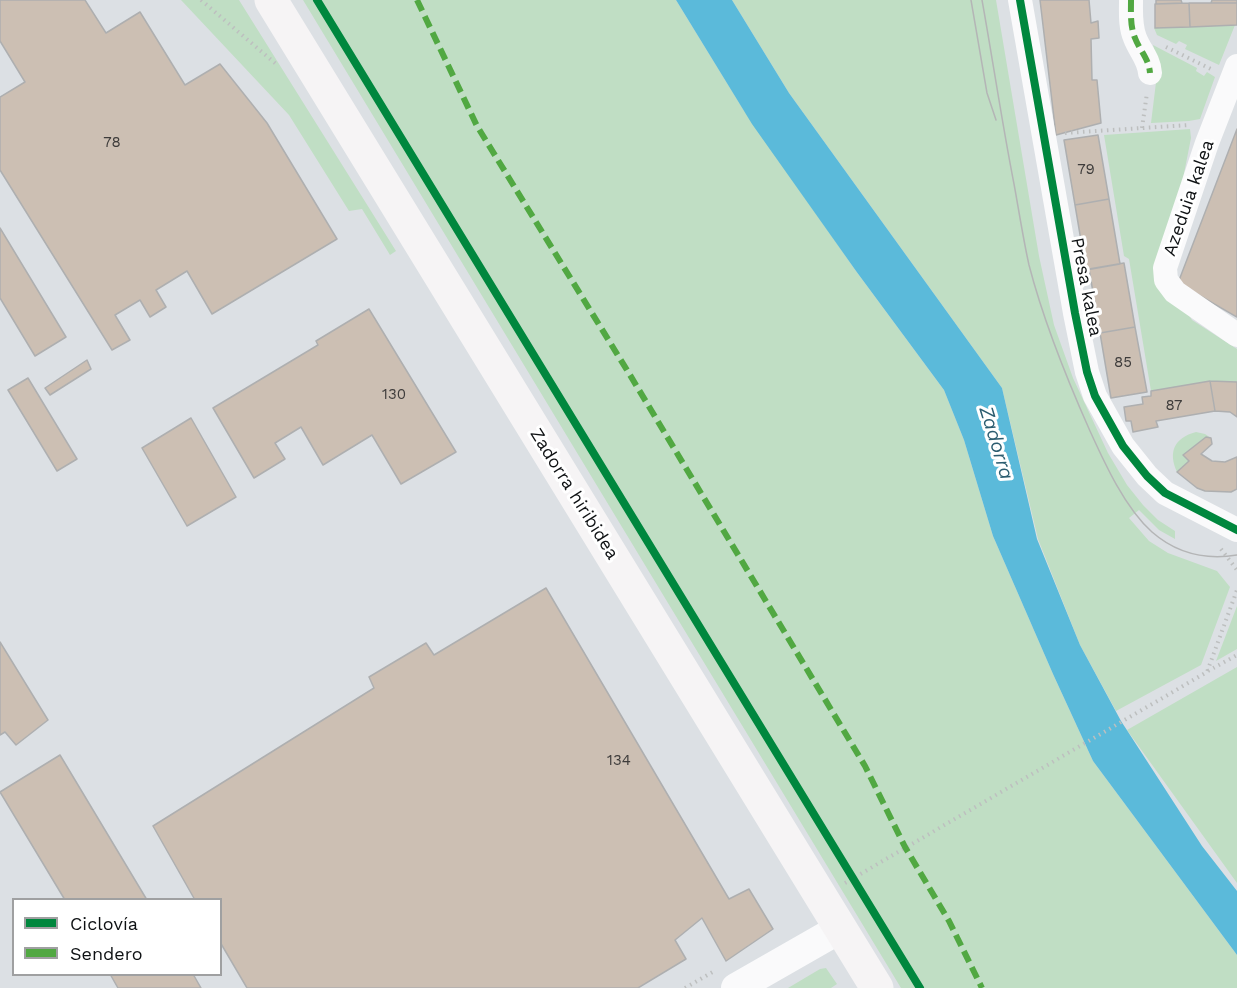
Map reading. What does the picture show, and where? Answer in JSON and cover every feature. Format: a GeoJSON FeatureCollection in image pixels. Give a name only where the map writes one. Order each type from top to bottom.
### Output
{"type":"FeatureCollection","features":[{"type":"Feature","properties":{"kind":"main road","name":"Zadorra hiribidea"},"geometry":{"type":"LineString","coordinates":[[271,0],[877,988]]}},
{"type":"Feature","properties":{"kind":"street","name":"Presa kalea"},"geometry":{"type":"LineString","coordinates":[[1020,0],[1083,352],[1095,396],[1123,446],[1164,493],[1231,526]]}},
{"type":"Feature","properties":{"kind":"street"},"geometry":{"type":"LineString","coordinates":[[1131,0],[1131,25],[1136,41],[1149,64],[1150,73]]}},
{"type":"Feature","properties":{"kind":"street","name":"Azeduia kalea"},"geometry":{"type":"LineString","coordinates":[[1237,66],[1207,143],[1165,268],[1166,280],[1175,292],[1237,335]]}},
{"type":"Feature","properties":{"kind":"street"},"geometry":{"type":"LineString","coordinates":[[736,988],[841,928]]}},
{"type":"Feature","properties":{"kind":"path"},"geometry":{"type":"LineString","coordinates":[[201,0],[278,65]]}},
{"type":"Feature","properties":{"kind":"path"},"geometry":{"type":"LineString","coordinates":[[1161,44],[1213,70]]}},
{"type":"Feature","properties":{"kind":"path"},"geometry":{"type":"LineString","coordinates":[[1142,128],[1150,73]]}},
{"type":"Feature","properties":{"kind":"path"},"geometry":{"type":"LineString","coordinates":[[1041,125],[1057,122],[1059,133],[1183,125]]}},
{"type":"Feature","properties":{"kind":"path"},"geometry":{"type":"LineString","coordinates":[[1207,672],[1237,590]]}},
{"type":"Feature","properties":{"kind":"path"},"geometry":{"type":"LineString","coordinates":[[821,896],[1237,655]]}},
{"type":"Feature","properties":{"kind":"path"},"geometry":{"type":"LineString","coordinates":[[847,868],[859,888]]}},
{"type":"Feature","properties":{"kind":"green space"},"geometry":{"type":"Polygon","coordinates":[[[181,0],[239,0],[396,251],[390,255],[362,209],[349,211],[289,115],[181,0]]]}},
{"type":"Feature","properties":{"kind":"green space"},"geometry":{"type":"Polygon","coordinates":[[[303,0],[676,0],[743,109],[856,271],[944,390],[964,440],[993,536],[1093,761],[1237,955],[1237,988],[901,988],[303,0]]]}},
{"type":"Feature","properties":{"kind":"green space"},"geometry":{"type":"Polygon","coordinates":[[[732,0],[996,0],[1039,256],[1054,325],[1073,378],[1108,453],[1127,485],[1158,520],[1175,531],[1175,539],[1159,530],[1139,510],[1129,518],[1149,541],[1168,553],[1217,571],[1230,587],[1201,665],[1116,711],[1080,645],[1038,539],[1002,388],[789,93],[732,0]]]}},
{"type":"Feature","properties":{"kind":"green space"},"geometry":{"type":"Polygon","coordinates":[[[1235,25],[1219,65],[1185,49],[1187,45],[1179,41],[1176,44],[1157,35],[1154,28],[1235,25]]]}},
{"type":"Feature","properties":{"kind":"green space"},"geometry":{"type":"Polygon","coordinates":[[[1153,45],[1197,68],[1196,71],[1204,76],[1207,72],[1215,77],[1200,119],[1151,123],[1158,66],[1153,45]]]}},
{"type":"Feature","properties":{"kind":"green space"},"geometry":{"type":"Polygon","coordinates":[[[1190,129],[1191,138],[1179,199],[1157,266],[1192,320],[1237,349],[1237,382],[1210,381],[1151,391],[1129,259],[1124,256],[1104,135],[1190,129]]]}},
{"type":"Feature","properties":{"kind":"green space"},"geometry":{"type":"Polygon","coordinates":[[[1196,432],[1211,438],[1206,437],[1183,455],[1189,461],[1177,472],[1173,458],[1175,447],[1182,438],[1196,432]]]}},
{"type":"Feature","properties":{"kind":"green space"},"geometry":{"type":"Polygon","coordinates":[[[1237,606],[1237,649],[1216,661],[1237,606]]]}},
{"type":"Feature","properties":{"kind":"green space"},"geometry":{"type":"Polygon","coordinates":[[[1237,667],[1237,883],[1127,730],[1237,667]]]}},
{"type":"Feature","properties":{"kind":"green space"},"geometry":{"type":"Polygon","coordinates":[[[826,968],[837,984],[831,988],[788,988],[820,969],[826,968]]]}},
{"type":"Feature","properties":{"kind":"water","name":"Zadorra"},"geometry":{"type":"Polygon","coordinates":[[[676,0],[732,0],[789,93],[1002,388],[1037,539],[1080,645],[1121,721],[1202,846],[1237,891],[1237,955],[1093,761],[993,536],[964,440],[944,390],[752,124],[676,0]]]}},
{"type":"Feature","properties":{"kind":"building"},"geometry":{"type":"Polygon","coordinates":[[[0,0],[85,0],[106,33],[140,12],[185,85],[220,64],[267,123],[337,239],[212,314],[187,271],[156,290],[166,307],[150,317],[140,300],[115,315],[130,340],[112,350],[0,170],[0,97],[25,82],[0,41],[0,0]]]}},
{"type":"Feature","properties":{"kind":"building"},"geometry":{"type":"Polygon","coordinates":[[[1040,0],[1089,0],[1091,23],[1098,21],[1099,38],[1091,39],[1092,80],[1097,80],[1101,123],[1056,135],[1040,0]]]}},
{"type":"Feature","properties":{"kind":"building"},"geometry":{"type":"Polygon","coordinates":[[[1156,0],[1181,0],[1182,3],[1156,4],[1156,0]]]}},
{"type":"Feature","properties":{"kind":"building"},"geometry":{"type":"Polygon","coordinates":[[[1212,0],[1237,0],[1237,3],[1211,3],[1212,0]]]}},
{"type":"Feature","properties":{"kind":"building"},"geometry":{"type":"Polygon","coordinates":[[[1189,3],[1237,3],[1237,25],[1190,27],[1189,3]]]}},
{"type":"Feature","properties":{"kind":"building"},"geometry":{"type":"Polygon","coordinates":[[[1189,3],[1190,27],[1155,28],[1155,4],[1189,3]]]}},
{"type":"Feature","properties":{"kind":"building"},"geometry":{"type":"Polygon","coordinates":[[[1237,129],[1237,317],[1178,283],[1237,129]]]}},
{"type":"Feature","properties":{"kind":"building"},"geometry":{"type":"Polygon","coordinates":[[[1098,135],[1109,199],[1075,205],[1064,140],[1098,135]]]}},
{"type":"Feature","properties":{"kind":"building"},"geometry":{"type":"Polygon","coordinates":[[[1109,199],[1120,264],[1086,270],[1075,205],[1109,199]]]}},
{"type":"Feature","properties":{"kind":"building"},"geometry":{"type":"Polygon","coordinates":[[[0,228],[66,337],[35,356],[0,298],[0,228]]]}},
{"type":"Feature","properties":{"kind":"building"},"geometry":{"type":"Polygon","coordinates":[[[1124,263],[1135,327],[1100,333],[1089,269],[1124,263]]]}},
{"type":"Feature","properties":{"kind":"building"},"geometry":{"type":"Polygon","coordinates":[[[369,309],[456,452],[401,484],[372,435],[323,465],[301,427],[275,443],[285,459],[254,478],[213,408],[318,345],[316,341],[369,309]]]}},
{"type":"Feature","properties":{"kind":"building"},"geometry":{"type":"Polygon","coordinates":[[[1135,327],[1147,392],[1111,398],[1100,333],[1135,327]]]}},
{"type":"Feature","properties":{"kind":"building"},"geometry":{"type":"Polygon","coordinates":[[[87,360],[91,369],[50,395],[45,388],[87,360]]]}},
{"type":"Feature","properties":{"kind":"building"},"geometry":{"type":"Polygon","coordinates":[[[28,378],[77,459],[57,471],[8,390],[28,378]]]}},
{"type":"Feature","properties":{"kind":"building"},"geometry":{"type":"Polygon","coordinates":[[[1210,381],[1237,382],[1237,417],[1230,412],[1215,411],[1210,381]]]}},
{"type":"Feature","properties":{"kind":"building"},"geometry":{"type":"Polygon","coordinates":[[[1210,381],[1215,411],[1156,421],[1158,427],[1133,432],[1131,421],[1126,421],[1124,407],[1143,404],[1142,397],[1151,396],[1151,391],[1210,381]]]}},
{"type":"Feature","properties":{"kind":"building"},"geometry":{"type":"Polygon","coordinates":[[[191,418],[236,497],[187,526],[142,448],[191,418]]]}},
{"type":"Feature","properties":{"kind":"building"},"geometry":{"type":"Polygon","coordinates":[[[1206,437],[1211,438],[1212,444],[1201,454],[1212,461],[1225,462],[1237,457],[1237,489],[1231,492],[1205,491],[1197,488],[1177,472],[1189,461],[1183,455],[1206,437]]]}},
{"type":"Feature","properties":{"kind":"building"},"geometry":{"type":"Polygon","coordinates":[[[546,588],[729,899],[749,889],[773,929],[726,961],[702,918],[675,940],[686,959],[638,988],[247,988],[222,945],[222,898],[194,898],[153,826],[374,688],[369,677],[426,643],[434,655],[546,588]]]}},
{"type":"Feature","properties":{"kind":"building"},"geometry":{"type":"Polygon","coordinates":[[[0,642],[48,720],[16,745],[5,732],[0,735],[0,642]]]}},
{"type":"Feature","properties":{"kind":"building"},"geometry":{"type":"Polygon","coordinates":[[[60,755],[146,898],[64,898],[0,792],[60,755]]]}},
{"type":"Feature","properties":{"kind":"building"},"geometry":{"type":"Polygon","coordinates":[[[111,976],[194,976],[201,988],[118,988],[111,976]]]}},
{"type":"Feature","properties":{"kind":"tram line"},"geometry":{"type":"LineString","coordinates":[[971,0],[987,93],[996,120]]}},
{"type":"Feature","properties":{"kind":"tram line"},"geometry":{"type":"LineString","coordinates":[[982,0],[1029,265],[1056,349],[1096,444],[1124,498],[1152,532],[1171,545],[1192,553],[1214,556],[1237,555]]}},
{"type":"Feature","properties":{"kind":"marked path"},"geometry":{"type":"LineString","coordinates":[[417,0],[477,126],[865,766],[905,847],[949,921],[982,988]]}},
{"type":"Feature","properties":{"kind":"marked path"},"geometry":{"type":"LineString","coordinates":[[1131,0],[1133,33],[1148,63],[1150,73]]}},
{"type":"Feature","properties":{"kind":"cycle path"},"geometry":{"type":"LineString","coordinates":[[317,0],[920,988]]}},
{"type":"Feature","properties":{"kind":"cycle path"},"geometry":{"type":"LineString","coordinates":[[1020,0],[1075,313],[1087,372],[1095,396],[1123,446],[1147,476],[1165,493],[1237,530]]}}]}
